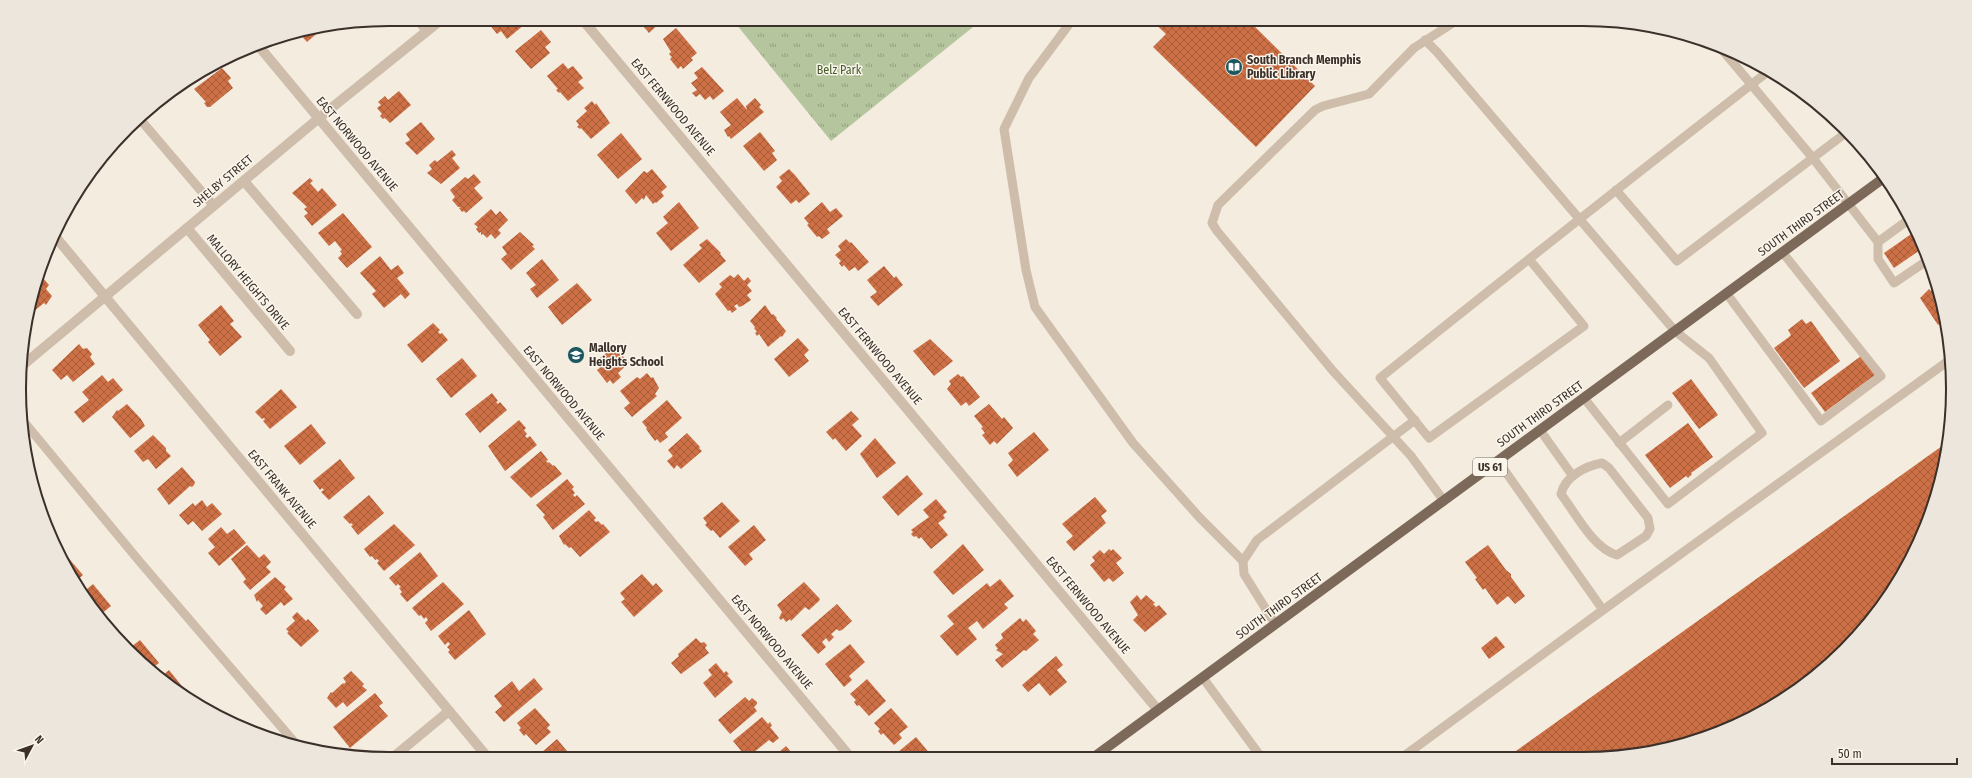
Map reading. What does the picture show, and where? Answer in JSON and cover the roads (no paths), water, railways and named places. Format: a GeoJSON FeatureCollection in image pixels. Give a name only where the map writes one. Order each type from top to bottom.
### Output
{"type":"FeatureCollection","features":[{"type":"Feature","properties":{"kind":"main road","name":"SOUTH THIRD STREET"},"geometry":{"type":"LineString","coordinates":[[1101,752],[1881,181]]}},
{"type":"Feature","properties":{"kind":"street","name":"SHELBY STREET"},"geometry":{"type":"LineString","coordinates":[[27,361],[319,118],[433,26]]}},
{"type":"Feature","properties":{"kind":"street","name":"EAST FERNWOOD AVENUE"},"geometry":{"type":"LineString","coordinates":[[588,26],[1158,710]]}},
{"type":"Feature","properties":{"kind":"street","name":"EAST NORWOOD AVENUE"},"geometry":{"type":"LineString","coordinates":[[261,49],[847,752]]}},
{"type":"Feature","properties":{"kind":"street"},"geometry":{"type":"LineString","coordinates":[[244,181],[357,314]]}},
{"type":"Feature","properties":{"kind":"street","name":"MALLORY HEIGHTS DRIVE"},"geometry":{"type":"LineString","coordinates":[[187,228],[290,352]]}},
{"type":"Feature","properties":{"kind":"street","name":"EAST FRANK AVENUE"},"geometry":{"type":"LineString","coordinates":[[58,240],[483,752]]}},
{"type":"Feature","properties":{"kind":"street"},"geometry":{"type":"LineString","coordinates":[[399,752],[449,711]]}},
{"type":"Feature","properties":{"kind":"lane"},"geometry":{"type":"LineString","coordinates":[[422,26],[427,31]]}},
{"type":"Feature","properties":{"kind":"lane"},"geometry":{"type":"LineString","coordinates":[[1068,26],[1029,78],[1004,129],[1026,270],[1035,307],[1133,443],[1200,518],[1243,561]]}},
{"type":"Feature","properties":{"kind":"lane"},"geometry":{"type":"LineString","coordinates":[[1444,501],[1411,456],[1333,371],[1216,231],[1212,223],[1213,215],[1218,205],[1314,110],[1323,106],[1369,94],[1414,48],[1448,26]]}},
{"type":"Feature","properties":{"kind":"lane"},"geometry":{"type":"LineString","coordinates":[[1425,40],[1438,52],[1675,331],[1709,358],[1762,433],[1668,504],[1584,398]]}},
{"type":"Feature","properties":{"kind":"lane"},"geometry":{"type":"LineString","coordinates":[[1727,56],[1812,157],[1878,242],[1878,259],[1894,283],[1923,263]]}},
{"type":"Feature","properties":{"kind":"lane"},"geometry":{"type":"LineString","coordinates":[[1529,259],[1584,326],[1429,438],[1380,378],[1579,219],[1764,75]]}},
{"type":"Feature","properties":{"kind":"lane"},"geometry":{"type":"LineString","coordinates":[[143,122],[214,206]]}},
{"type":"Feature","properties":{"kind":"lane"},"geometry":{"type":"LineString","coordinates":[[1616,190],[1677,261],[1843,135]]}},
{"type":"Feature","properties":{"kind":"lane"},"geometry":{"type":"LineString","coordinates":[[1878,242],[1905,222]]}},
{"type":"Feature","properties":{"kind":"lane"},"geometry":{"type":"LineString","coordinates":[[1727,294],[1821,421],[1881,376],[1783,253]]}},
{"type":"Feature","properties":{"kind":"lane"},"geometry":{"type":"LineString","coordinates":[[1409,752],[1603,610],[1945,363]]}},
{"type":"Feature","properties":{"kind":"lane"},"geometry":{"type":"LineString","coordinates":[[1620,443],[1668,405]]}},
{"type":"Feature","properties":{"kind":"lane"},"geometry":{"type":"LineString","coordinates":[[1275,624],[1244,574],[1243,561],[1257,540],[1415,420]]}},
{"type":"Feature","properties":{"kind":"lane"},"geometry":{"type":"LineString","coordinates":[[28,427],[140,562],[292,739]]}},
{"type":"Feature","properties":{"kind":"lane"},"geometry":{"type":"LineString","coordinates":[[1540,430],[1572,475]]}},
{"type":"Feature","properties":{"kind":"lane"},"geometry":{"type":"LineString","coordinates":[[1498,461],[1603,610]]}},
{"type":"Feature","properties":{"kind":"lane"},"geometry":{"type":"LineString","coordinates":[[1602,463],[1609,468],[1648,518],[1650,529],[1646,536],[1618,555],[1607,552],[1598,545],[1562,494],[1563,486],[1572,475],[1592,465],[1602,463]]}},
{"type":"Feature","properties":{"kind":"lane"},"geometry":{"type":"LineString","coordinates":[[1203,678],[1257,752]]}},
{"type":"Feature","properties":{"kind":"place","name":"South Branch Memphis Public Library"},"geometry":{"type":"Point","coordinates":[1234,67]}},
{"type":"Feature","properties":{"kind":"place","name":"Mallory Heights School"},"geometry":{"type":"Point","coordinates":[576,355]}},
{"type":"Feature","properties":{"kind":"park label","name":"Belz Park"},"geometry":{"type":"Point","coordinates":[839,70]}}]}
